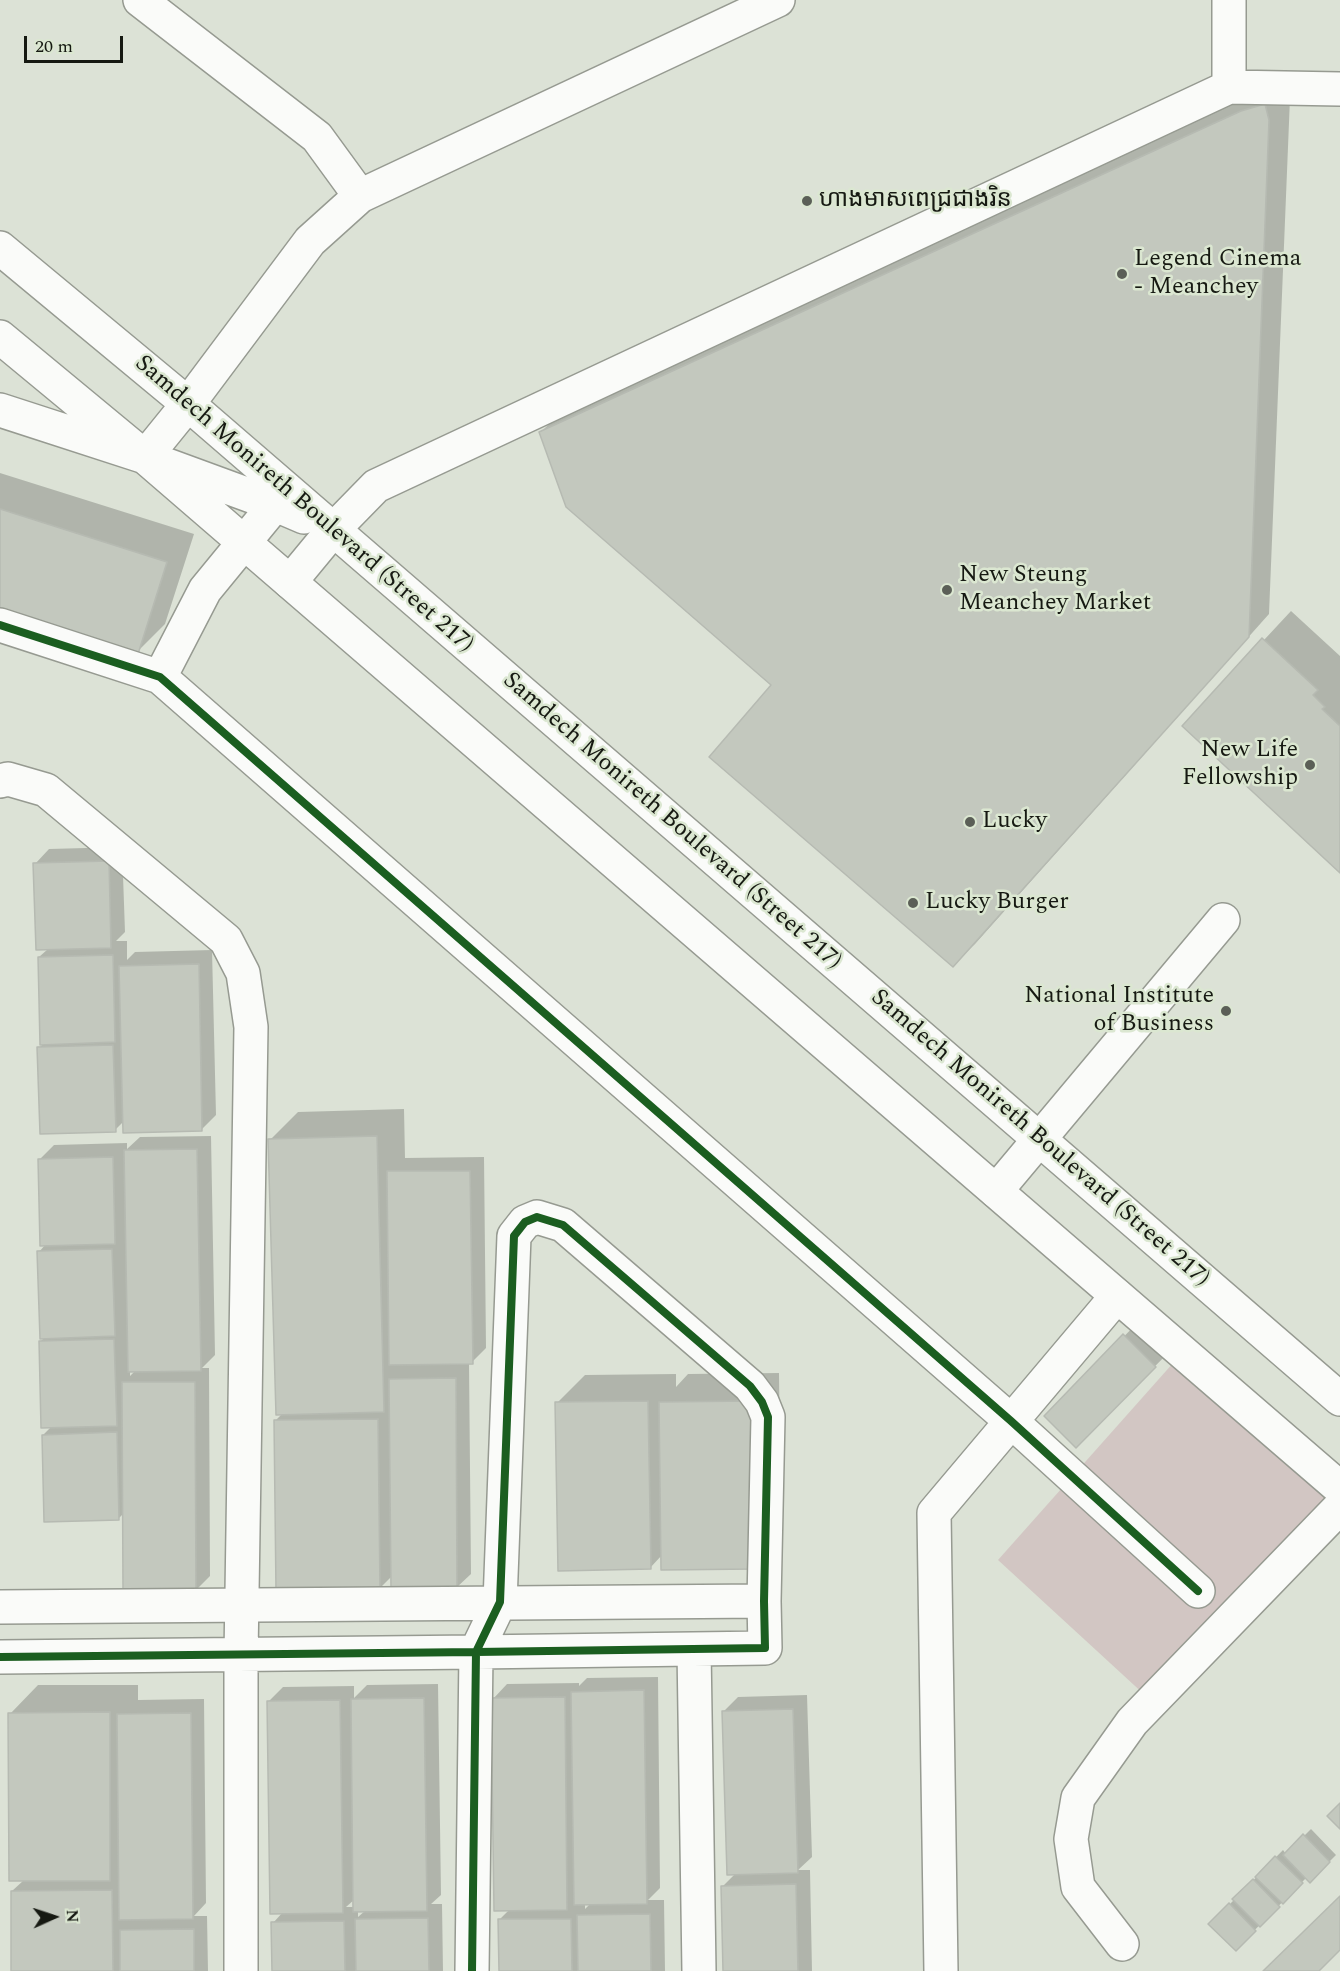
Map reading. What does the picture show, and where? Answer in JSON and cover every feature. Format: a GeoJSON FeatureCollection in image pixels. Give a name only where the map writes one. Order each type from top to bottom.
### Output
{"type":"FeatureCollection","features":[{"type":"Feature","properties":{"kind":"street"},"geometry":{"type":"LineString","coordinates":[[140,0],[317,137],[360,196]]}},
{"type":"Feature","properties":{"kind":"street"},"geometry":{"type":"LineString","coordinates":[[144,457],[188,404],[310,241],[360,196],[778,0]]}},
{"type":"Feature","properties":{"kind":"street"},"geometry":{"type":"LineString","coordinates":[[1229,0],[1229,87]]}},
{"type":"Feature","properties":{"kind":"street"},"geometry":{"type":"LineString","coordinates":[[290,582],[333,530],[376,486],[1229,87],[1340,88]]}},
{"type":"Feature","properties":{"kind":"street","name":"Samdech Monireth Boulevard (Street 217)"},"geometry":{"type":"LineString","coordinates":[[0,248],[188,404],[281,498],[333,530],[1340,1399]]}},
{"type":"Feature","properties":{"kind":"street"},"geometry":{"type":"LineString","coordinates":[[0,337],[244,542],[1340,1488]]}},
{"type":"Feature","properties":{"kind":"street"},"geometry":{"type":"LineString","coordinates":[[0,410],[144,457],[281,498],[205,590],[160,677]]}},
{"type":"Feature","properties":{"kind":"street"},"geometry":{"type":"LineString","coordinates":[[0,625],[160,677],[1011,1421],[1198,1592]]}},
{"type":"Feature","properties":{"kind":"street"},"geometry":{"type":"LineString","coordinates":[[0,782],[8,779],[46,790],[226,940],[243,973],[251,1027],[241,1655],[241,1971]]}},
{"type":"Feature","properties":{"kind":"street"},"geometry":{"type":"LineString","coordinates":[[996,1191],[1223,920]]}},
{"type":"Feature","properties":{"kind":"street"},"geometry":{"type":"LineString","coordinates":[[0,1657],[241,1655],[476,1652],[765,1648],[768,1417],[762,1402],[750,1386],[563,1225],[537,1217],[525,1222],[514,1236],[500,1602],[476,1652],[472,1971]]}},
{"type":"Feature","properties":{"kind":"street"},"geometry":{"type":"LineString","coordinates":[[941,1971],[934,1513],[1117,1296]]}},
{"type":"Feature","properties":{"kind":"street"},"geometry":{"type":"LineString","coordinates":[[1122,1944],[1078,1887],[1071,1839],[1078,1798],[1132,1722],[1340,1507]]}},
{"type":"Feature","properties":{"kind":"street"},"geometry":{"type":"LineString","coordinates":[[0,1607],[764,1601]]}},
{"type":"Feature","properties":{"kind":"street"},"geometry":{"type":"LineString","coordinates":[[694,1649],[699,1971]]}},
{"type":"Feature","properties":{"kind":"shaded area"},"geometry":{"type":"Polygon","coordinates":[[[1174,1362],[1329,1497],[1147,1697],[998,1560],[1174,1362]]]}},
{"type":"Feature","properties":{"kind":"building","name":"New Steung Meanchey Market"},"geometry":{"type":"Polygon","coordinates":[[[1265,104],[1269,120],[1249,637],[953,967],[709,757],[771,685],[566,507],[539,432],[1241,111],[1265,104]]]}},
{"type":"Feature","properties":{"kind":"building"},"geometry":{"type":"Polygon","coordinates":[[[0,509],[167,562],[138,654],[0,610],[0,509]]]}},
{"type":"Feature","properties":{"kind":"building"},"geometry":{"type":"Polygon","coordinates":[[[1262,638],[1318,690],[1313,695],[1325,707],[1322,709],[1340,726],[1340,873],[1182,726],[1262,638]]]}},
{"type":"Feature","properties":{"kind":"building"},"geometry":{"type":"Polygon","coordinates":[[[109,861],[111,948],[36,950],[33,863],[109,861]]]}},
{"type":"Feature","properties":{"kind":"building"},"geometry":{"type":"Polygon","coordinates":[[[113,955],[115,1042],[40,1045],[38,957],[113,955]]]}},
{"type":"Feature","properties":{"kind":"building"},"geometry":{"type":"Polygon","coordinates":[[[199,964],[202,1131],[123,1133],[119,966],[199,964]]]}},
{"type":"Feature","properties":{"kind":"building"},"geometry":{"type":"Polygon","coordinates":[[[113,1045],[116,1132],[40,1134],[37,1047],[113,1045]]]}},
{"type":"Feature","properties":{"kind":"building"},"geometry":{"type":"Polygon","coordinates":[[[377,1136],[384,1412],[276,1415],[268,1139],[377,1136]]]}},
{"type":"Feature","properties":{"kind":"building"},"geometry":{"type":"Polygon","coordinates":[[[197,1149],[201,1371],[128,1372],[124,1150],[197,1149]]]}},
{"type":"Feature","properties":{"kind":"building"},"geometry":{"type":"Polygon","coordinates":[[[113,1157],[115,1244],[40,1246],[38,1159],[113,1157]]]}},
{"type":"Feature","properties":{"kind":"building"},"geometry":{"type":"Polygon","coordinates":[[[387,1171],[470,1171],[473,1364],[389,1365],[387,1171]]]}},
{"type":"Feature","properties":{"kind":"building"},"geometry":{"type":"Polygon","coordinates":[[[112,1249],[115,1336],[40,1339],[37,1251],[112,1249]]]}},
{"type":"Feature","properties":{"kind":"building"},"geometry":{"type":"Polygon","coordinates":[[[1123,1334],[1156,1367],[1076,1448],[1044,1416],[1123,1334]]]}},
{"type":"Feature","properties":{"kind":"building"},"geometry":{"type":"Polygon","coordinates":[[[114,1339],[117,1426],[41,1428],[39,1341],[114,1339]]]}},
{"type":"Feature","properties":{"kind":"building"},"geometry":{"type":"Polygon","coordinates":[[[456,1378],[457,1590],[391,1590],[389,1379],[456,1378]]]}},
{"type":"Feature","properties":{"kind":"building"},"geometry":{"type":"Polygon","coordinates":[[[122,1382],[195,1382],[196,1592],[123,1592],[122,1382]]]}},
{"type":"Feature","properties":{"kind":"building"},"geometry":{"type":"Polygon","coordinates":[[[648,1401],[651,1569],[558,1571],[555,1402],[648,1401]]]}},
{"type":"Feature","properties":{"kind":"building"},"geometry":{"type":"Polygon","coordinates":[[[752,1401],[754,1569],[661,1570],[659,1402],[752,1401]]]}},
{"type":"Feature","properties":{"kind":"building"},"geometry":{"type":"Polygon","coordinates":[[[378,1419],[380,1590],[276,1592],[274,1420],[378,1419]]]}},
{"type":"Feature","properties":{"kind":"building"},"geometry":{"type":"Polygon","coordinates":[[[117,1432],[119,1520],[44,1522],[42,1435],[117,1432]]]}},
{"type":"Feature","properties":{"kind":"building"},"geometry":{"type":"Polygon","coordinates":[[[644,1690],[647,1904],[574,1905],[571,1692],[644,1690]]]}},
{"type":"Feature","properties":{"kind":"building"},"geometry":{"type":"Polygon","coordinates":[[[565,1697],[567,1910],[494,1911],[491,1698],[565,1697]]]}},
{"type":"Feature","properties":{"kind":"building"},"geometry":{"type":"Polygon","coordinates":[[[424,1698],[427,1911],[353,1912],[351,1699],[424,1698]]]}},
{"type":"Feature","properties":{"kind":"building"},"geometry":{"type":"Polygon","coordinates":[[[340,1700],[343,1913],[270,1914],[267,1701],[340,1700]]]}},
{"type":"Feature","properties":{"kind":"building"},"geometry":{"type":"Polygon","coordinates":[[[793,1709],[798,1873],[727,1875],[722,1711],[793,1709]]]}},
{"type":"Feature","properties":{"kind":"building"},"geometry":{"type":"Polygon","coordinates":[[[110,1712],[110,1881],[9,1881],[8,1713],[110,1712]]]}},
{"type":"Feature","properties":{"kind":"building"},"geometry":{"type":"Polygon","coordinates":[[[191,1713],[193,1919],[119,1920],[117,1714],[191,1713]]]}},
{"type":"Feature","properties":{"kind":"building"},"geometry":{"type":"Polygon","coordinates":[[[1340,1803],[1340,1829],[1327,1816],[1340,1803]]]}},
{"type":"Feature","properties":{"kind":"building"},"geometry":{"type":"Polygon","coordinates":[[[1303,1834],[1330,1862],[1310,1883],[1283,1855],[1303,1834]]]}},
{"type":"Feature","properties":{"kind":"building"},"geometry":{"type":"Polygon","coordinates":[[[1275,1856],[1303,1883],[1283,1904],[1255,1877],[1275,1856]]]}},
{"type":"Feature","properties":{"kind":"building"},"geometry":{"type":"Polygon","coordinates":[[[1253,1879],[1280,1907],[1260,1927],[1232,1899],[1253,1879]]]}},
{"type":"Feature","properties":{"kind":"building"},"geometry":{"type":"Polygon","coordinates":[[[796,1884],[798,1971],[723,1971],[721,1886],[796,1884]]]}},
{"type":"Feature","properties":{"kind":"building"},"geometry":{"type":"Polygon","coordinates":[[[112,1890],[113,1971],[11,1971],[11,1891],[112,1890]]]}},
{"type":"Feature","properties":{"kind":"building"},"geometry":{"type":"Polygon","coordinates":[[[1340,1896],[1340,1950],[1319,1971],[1263,1971],[1340,1896]]]}},
{"type":"Feature","properties":{"kind":"building"},"geometry":{"type":"Polygon","coordinates":[[[1229,1903],[1256,1931],[1236,1951],[1208,1924],[1229,1903]]]}},
{"type":"Feature","properties":{"kind":"building"},"geometry":{"type":"Polygon","coordinates":[[[650,1914],[651,1971],[578,1971],[577,1915],[650,1914]]]}},
{"type":"Feature","properties":{"kind":"building"},"geometry":{"type":"Polygon","coordinates":[[[428,1918],[429,1971],[356,1971],[355,1919],[428,1918]]]}},
{"type":"Feature","properties":{"kind":"building"},"geometry":{"type":"Polygon","coordinates":[[[498,1919],[571,1919],[572,1971],[499,1971],[498,1919]]]}},
{"type":"Feature","properties":{"kind":"building"},"geometry":{"type":"Polygon","coordinates":[[[344,1921],[345,1971],[272,1971],[271,1922],[344,1921]]]}},
{"type":"Feature","properties":{"kind":"building"},"geometry":{"type":"Polygon","coordinates":[[[194,1929],[194,1971],[120,1971],[120,1930],[194,1929]]]}},
{"type":"Feature","properties":{"kind":"cycle path"},"geometry":{"type":"LineString","coordinates":[[0,625],[160,677],[1011,1421],[1198,1591]]}},
{"type":"Feature","properties":{"kind":"cycle path"},"geometry":{"type":"LineString","coordinates":[[0,1657],[476,1652],[765,1648],[768,1417],[762,1402],[750,1386],[563,1225],[537,1217],[525,1222],[514,1236],[500,1602],[476,1652],[472,1971]]}},
{"type":"Feature","properties":{"kind":"place","name":"ហាងមាសពេជ្រជាងរិន"},"geometry":{"type":"Point","coordinates":[807,201]}},
{"type":"Feature","properties":{"kind":"place","name":"Legend Cinema - Meanchey"},"geometry":{"type":"Point","coordinates":[1122,274]}},
{"type":"Feature","properties":{"kind":"place","name":"New Steung Meanchey Market"},"geometry":{"type":"Point","coordinates":[947,590]}},
{"type":"Feature","properties":{"kind":"place","name":"New Life Fellowship"},"geometry":{"type":"Point","coordinates":[1310,765]}},
{"type":"Feature","properties":{"kind":"place","name":"Lucky"},"geometry":{"type":"Point","coordinates":[970,822]}},
{"type":"Feature","properties":{"kind":"place","name":"Lucky Burger"},"geometry":{"type":"Point","coordinates":[913,903]}},
{"type":"Feature","properties":{"kind":"place","name":"National Institute of Business"},"geometry":{"type":"Point","coordinates":[1226,1011]}}]}
